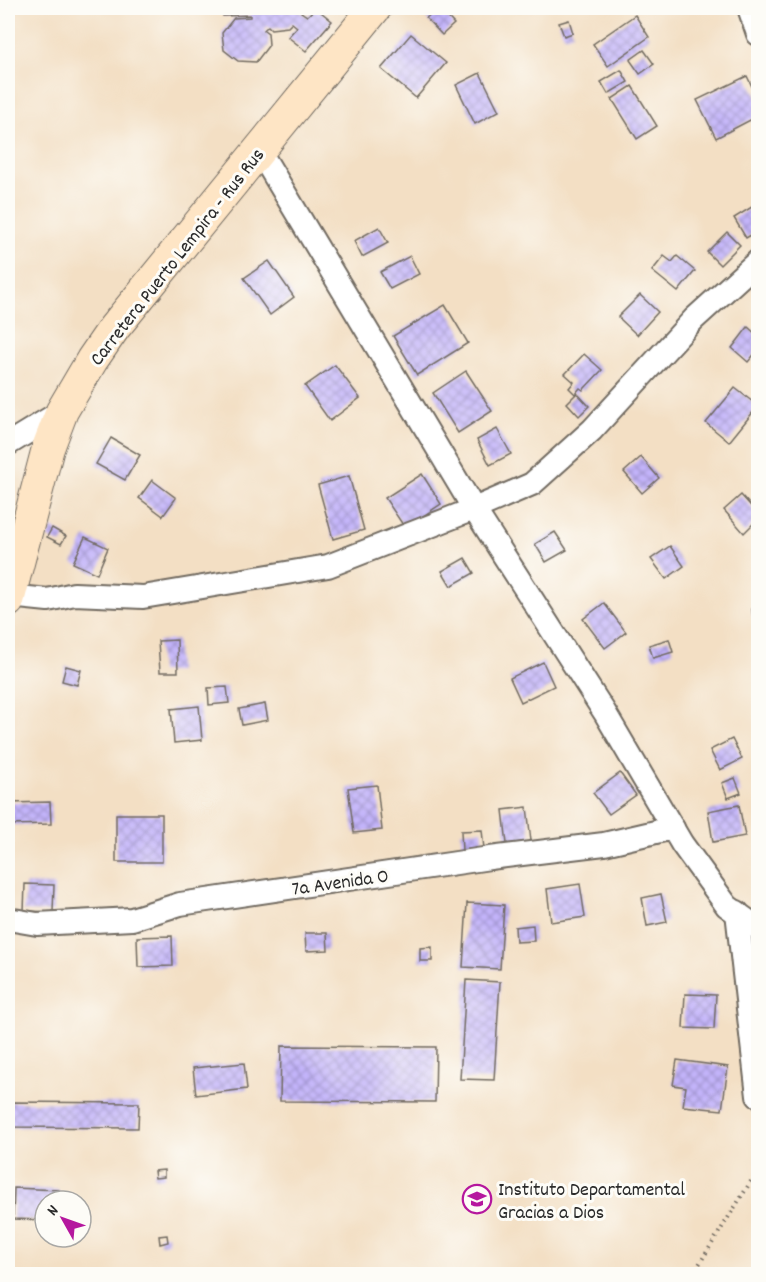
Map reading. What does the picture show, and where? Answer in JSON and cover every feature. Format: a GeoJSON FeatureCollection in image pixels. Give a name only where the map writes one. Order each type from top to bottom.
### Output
{"type":"FeatureCollection","features":[{"type":"Feature","properties":{"kind":"street","name":"Carretera Puerto Lempira - Rus Rus"},"geometry":{"type":"LineString","coordinates":[[8,599],[48,448],[62,411],[92,360],[114,328],[375,8]]}},
{"type":"Feature","properties":{"kind":"street"},"geometry":{"type":"LineString","coordinates":[[749,8],[759,34]]}},
{"type":"Feature","properties":{"kind":"street"},"geometry":{"type":"LineString","coordinates":[[260,150],[474,509],[605,712],[682,844],[727,906],[759,928]]}},
{"type":"Feature","properties":{"kind":"street"},"geometry":{"type":"LineString","coordinates":[[8,599],[48,600],[74,594],[143,597],[328,566],[474,509],[531,484],[592,430],[694,318],[759,261]]}},
{"type":"Feature","properties":{"kind":"street"},"geometry":{"type":"LineString","coordinates":[[8,444],[62,411]]}},
{"type":"Feature","properties":{"kind":"street","name":"7a Avenida O"},"geometry":{"type":"LineString","coordinates":[[8,919],[37,924],[132,919],[180,904],[490,858],[604,844],[673,828]]}},
{"type":"Feature","properties":{"kind":"street"},"geometry":{"type":"LineString","coordinates":[[737,912],[759,1095]]}},
{"type":"Feature","properties":{"kind":"path"},"geometry":{"type":"LineString","coordinates":[[693,1275],[759,1170]]}},
{"type":"Feature","properties":{"kind":"building"},"geometry":{"type":"Polygon","coordinates":[[[223,8],[305,8],[301,12],[307,16],[316,8],[332,21],[306,51],[288,37],[297,27],[292,23],[288,27],[271,29],[268,26],[264,30],[268,33],[269,45],[256,62],[238,61],[224,50],[222,33],[234,18],[250,17],[250,15],[223,16],[223,8]]]}},
{"type":"Feature","properties":{"kind":"building"},"geometry":{"type":"Polygon","coordinates":[[[439,8],[454,24],[442,35],[426,18],[439,8]]]}},
{"type":"Feature","properties":{"kind":"building"},"geometry":{"type":"Polygon","coordinates":[[[635,15],[649,37],[608,66],[593,44],[635,15]]]}},
{"type":"Feature","properties":{"kind":"building"},"geometry":{"type":"Polygon","coordinates":[[[569,20],[573,33],[564,36],[559,23],[569,20]]]}},
{"type":"Feature","properties":{"kind":"building"},"geometry":{"type":"Polygon","coordinates":[[[411,34],[446,63],[416,98],[381,69],[411,34]]]}},
{"type":"Feature","properties":{"kind":"building"},"geometry":{"type":"Polygon","coordinates":[[[644,50],[654,64],[640,74],[630,60],[644,50]]]}},
{"type":"Feature","properties":{"kind":"building"},"geometry":{"type":"Polygon","coordinates":[[[621,70],[628,82],[608,94],[601,82],[621,70]]]}},
{"type":"Feature","properties":{"kind":"building"},"geometry":{"type":"Polygon","coordinates":[[[480,73],[499,111],[475,124],[456,85],[480,73]]]}},
{"type":"Feature","properties":{"kind":"building"},"geometry":{"type":"Polygon","coordinates":[[[747,76],[758,99],[758,116],[716,138],[697,100],[747,76]]]}},
{"type":"Feature","properties":{"kind":"building"},"geometry":{"type":"Polygon","coordinates":[[[632,86],[657,126],[637,139],[612,99],[632,86]]]}},
{"type":"Feature","properties":{"kind":"building"},"geometry":{"type":"Polygon","coordinates":[[[755,205],[758,210],[758,231],[746,238],[734,218],[755,205]]]}},
{"type":"Feature","properties":{"kind":"building"},"geometry":{"type":"Polygon","coordinates":[[[379,227],[388,243],[362,257],[354,241],[379,227]]]}},
{"type":"Feature","properties":{"kind":"building"},"geometry":{"type":"Polygon","coordinates":[[[727,232],[740,245],[720,265],[707,252],[727,232]]]}},
{"type":"Feature","properties":{"kind":"building"},"geometry":{"type":"Polygon","coordinates":[[[410,256],[419,274],[390,289],[380,272],[410,256]]]}},
{"type":"Feature","properties":{"kind":"building"},"geometry":{"type":"Polygon","coordinates":[[[664,256],[672,262],[677,256],[695,271],[678,292],[652,271],[664,256]]]}},
{"type":"Feature","properties":{"kind":"building"},"geometry":{"type":"Polygon","coordinates":[[[269,261],[294,297],[270,315],[244,278],[269,261]]]}},
{"type":"Feature","properties":{"kind":"building"},"geometry":{"type":"Polygon","coordinates":[[[640,295],[658,312],[637,335],[618,317],[640,295]]]}},
{"type":"Feature","properties":{"kind":"building"},"geometry":{"type":"Polygon","coordinates":[[[445,305],[468,343],[417,375],[393,336],[445,305]]]}},
{"type":"Feature","properties":{"kind":"building"},"geometry":{"type":"Polygon","coordinates":[[[748,327],[758,336],[758,350],[748,362],[732,348],[748,327]]]}},
{"type":"Feature","properties":{"kind":"building"},"geometry":{"type":"Polygon","coordinates":[[[584,354],[602,370],[583,390],[580,388],[575,394],[569,388],[574,382],[565,374],[584,354]]]}},
{"type":"Feature","properties":{"kind":"building"},"geometry":{"type":"Polygon","coordinates":[[[335,365],[360,398],[330,421],[305,386],[335,365]]]}},
{"type":"Feature","properties":{"kind":"building"},"geometry":{"type":"Polygon","coordinates":[[[466,371],[492,411],[458,433],[433,393],[466,371]]]}},
{"type":"Feature","properties":{"kind":"building"},"geometry":{"type":"Polygon","coordinates":[[[735,388],[758,406],[729,442],[706,423],[735,388]]]}},
{"type":"Feature","properties":{"kind":"building"},"geometry":{"type":"Polygon","coordinates":[[[577,393],[589,406],[579,416],[567,403],[577,393]]]}},
{"type":"Feature","properties":{"kind":"building"},"geometry":{"type":"Polygon","coordinates":[[[497,429],[511,454],[490,465],[477,440],[497,429]]]}},
{"type":"Feature","properties":{"kind":"building"},"geometry":{"type":"Polygon","coordinates":[[[111,438],[140,455],[125,480],[96,464],[111,438]]]}},
{"type":"Feature","properties":{"kind":"building"},"geometry":{"type":"Polygon","coordinates":[[[641,457],[659,478],[642,493],[624,472],[641,457]]]}},
{"type":"Feature","properties":{"kind":"building"},"geometry":{"type":"Polygon","coordinates":[[[422,474],[441,504],[405,528],[385,498],[422,474]]]}},
{"type":"Feature","properties":{"kind":"building"},"geometry":{"type":"Polygon","coordinates":[[[349,476],[364,530],[333,539],[318,485],[349,476]]]}},
{"type":"Feature","properties":{"kind":"building"},"geometry":{"type":"Polygon","coordinates":[[[152,480],[176,498],[163,516],[139,498],[152,480]]]}},
{"type":"Feature","properties":{"kind":"building"},"geometry":{"type":"Polygon","coordinates":[[[741,495],[758,514],[758,519],[744,533],[724,510],[741,495]]]}},
{"type":"Feature","properties":{"kind":"building"},"geometry":{"type":"Polygon","coordinates":[[[52,528],[66,536],[61,544],[47,537],[52,528]]]}},
{"type":"Feature","properties":{"kind":"building"},"geometry":{"type":"Polygon","coordinates":[[[555,532],[567,550],[546,562],[535,544],[555,532]]]}},
{"type":"Feature","properties":{"kind":"building"},"geometry":{"type":"Polygon","coordinates":[[[85,537],[108,548],[97,574],[73,563],[85,537]]]}},
{"type":"Feature","properties":{"kind":"building"},"geometry":{"type":"Polygon","coordinates":[[[670,546],[684,566],[666,579],[651,559],[670,546]]]}},
{"type":"Feature","properties":{"kind":"building"},"geometry":{"type":"Polygon","coordinates":[[[465,558],[474,573],[451,586],[442,571],[465,558]]]}},
{"type":"Feature","properties":{"kind":"building"},"geometry":{"type":"Polygon","coordinates":[[[604,603],[626,632],[605,648],[583,619],[604,603]]]}},
{"type":"Feature","properties":{"kind":"building"},"geometry":{"type":"Polygon","coordinates":[[[758,608],[758,617],[753,618],[752,609],[758,608]]]}},
{"type":"Feature","properties":{"kind":"building"},"geometry":{"type":"Polygon","coordinates":[[[669,639],[673,652],[653,658],[649,645],[669,639]]]}},
{"type":"Feature","properties":{"kind":"building"},"geometry":{"type":"Polygon","coordinates":[[[177,640],[178,672],[160,672],[158,641],[177,640]]]}},
{"type":"Feature","properties":{"kind":"building"},"geometry":{"type":"Polygon","coordinates":[[[543,662],[554,686],[521,702],[510,678],[543,662]]]}},
{"type":"Feature","properties":{"kind":"building"},"geometry":{"type":"Polygon","coordinates":[[[66,666],[81,670],[77,685],[62,681],[66,666]]]}},
{"type":"Feature","properties":{"kind":"building"},"geometry":{"type":"Polygon","coordinates":[[[227,687],[229,703],[209,705],[208,688],[227,687]]]}},
{"type":"Feature","properties":{"kind":"building"},"geometry":{"type":"Polygon","coordinates":[[[265,704],[268,720],[242,725],[239,709],[265,704]]]}},
{"type":"Feature","properties":{"kind":"building"},"geometry":{"type":"Polygon","coordinates":[[[199,706],[202,740],[174,743],[171,709],[199,706]]]}},
{"type":"Feature","properties":{"kind":"building"},"geometry":{"type":"Polygon","coordinates":[[[732,739],[742,759],[720,770],[710,750],[732,739]]]}},
{"type":"Feature","properties":{"kind":"building"},"geometry":{"type":"Polygon","coordinates":[[[620,773],[636,795],[609,814],[593,793],[620,773]]]}},
{"type":"Feature","properties":{"kind":"building"},"geometry":{"type":"Polygon","coordinates":[[[735,778],[741,793],[728,798],[722,783],[735,778]]]}},
{"type":"Feature","properties":{"kind":"building"},"geometry":{"type":"Polygon","coordinates":[[[377,785],[382,830],[354,833],[348,788],[377,785]]]}},
{"type":"Feature","properties":{"kind":"building"},"geometry":{"type":"Polygon","coordinates":[[[50,802],[51,824],[8,825],[8,803],[50,802]]]}},
{"type":"Feature","properties":{"kind":"building"},"geometry":{"type":"Polygon","coordinates":[[[739,805],[745,836],[713,842],[708,811],[739,805]]]}},
{"type":"Feature","properties":{"kind":"building"},"geometry":{"type":"Polygon","coordinates":[[[527,807],[531,841],[507,844],[503,810],[527,807]]]}},
{"type":"Feature","properties":{"kind":"building"},"geometry":{"type":"Polygon","coordinates":[[[116,814],[162,814],[162,862],[116,862],[116,814]]]}},
{"type":"Feature","properties":{"kind":"building"},"geometry":{"type":"Polygon","coordinates":[[[482,830],[484,849],[462,851],[461,831],[482,830]]]}},
{"type":"Feature","properties":{"kind":"building"},"geometry":{"type":"Polygon","coordinates":[[[25,884],[54,885],[53,912],[24,911],[25,884]]]}},
{"type":"Feature","properties":{"kind":"building"},"geometry":{"type":"Polygon","coordinates":[[[580,884],[585,917],[551,922],[547,889],[580,884]]]}},
{"type":"Feature","properties":{"kind":"building"},"geometry":{"type":"Polygon","coordinates":[[[661,894],[667,922],[647,926],[642,898],[661,894]]]}},
{"type":"Feature","properties":{"kind":"building"},"geometry":{"type":"Polygon","coordinates":[[[467,903],[504,905],[500,969],[463,967],[467,903]]]}},
{"type":"Feature","properties":{"kind":"building"},"geometry":{"type":"Polygon","coordinates":[[[533,925],[534,941],[516,942],[515,927],[533,925]]]}},
{"type":"Feature","properties":{"kind":"building"},"geometry":{"type":"Polygon","coordinates":[[[305,933],[327,933],[328,950],[306,951],[305,933]]]}},
{"type":"Feature","properties":{"kind":"building"},"geometry":{"type":"Polygon","coordinates":[[[172,936],[173,966],[138,967],[137,937],[172,936]]]}},
{"type":"Feature","properties":{"kind":"building"},"geometry":{"type":"Polygon","coordinates":[[[432,947],[432,961],[420,961],[420,948],[432,947]]]}},
{"type":"Feature","properties":{"kind":"building"},"geometry":{"type":"Polygon","coordinates":[[[466,980],[500,982],[494,1080],[460,1079],[466,980]]]}},
{"type":"Feature","properties":{"kind":"building"},"geometry":{"type":"Polygon","coordinates":[[[685,994],[716,995],[714,1029],[683,1028],[685,994]]]}},
{"type":"Feature","properties":{"kind":"building"},"geometry":{"type":"Polygon","coordinates":[[[281,1046],[436,1047],[435,1102],[280,1101],[281,1046]]]}},
{"type":"Feature","properties":{"kind":"building"},"geometry":{"type":"Polygon","coordinates":[[[677,1060],[728,1067],[722,1110],[683,1106],[686,1087],[673,1085],[677,1060]]]}},
{"type":"Feature","properties":{"kind":"building"},"geometry":{"type":"Polygon","coordinates":[[[244,1063],[247,1089],[196,1095],[193,1068],[244,1063]]]}},
{"type":"Feature","properties":{"kind":"building"},"geometry":{"type":"Polygon","coordinates":[[[8,1102],[139,1103],[138,1128],[8,1127],[8,1102]]]}},
{"type":"Feature","properties":{"kind":"building"},"geometry":{"type":"Polygon","coordinates":[[[164,1170],[164,1177],[155,1178],[154,1171],[164,1170]]]}},
{"type":"Feature","properties":{"kind":"building"},"geometry":{"type":"Polygon","coordinates":[[[14,1188],[36,1189],[33,1189],[33,1220],[13,1219],[14,1188]]]}},
{"type":"Feature","properties":{"kind":"building"},"geometry":{"type":"Polygon","coordinates":[[[167,1235],[168,1242],[160,1244],[159,1236],[167,1235]]]}},
{"type":"Feature","properties":{"kind":"place","name":"Instituto Departamental Gracias a Dios"},"geometry":{"type":"Point","coordinates":[477,1199]}}]}
